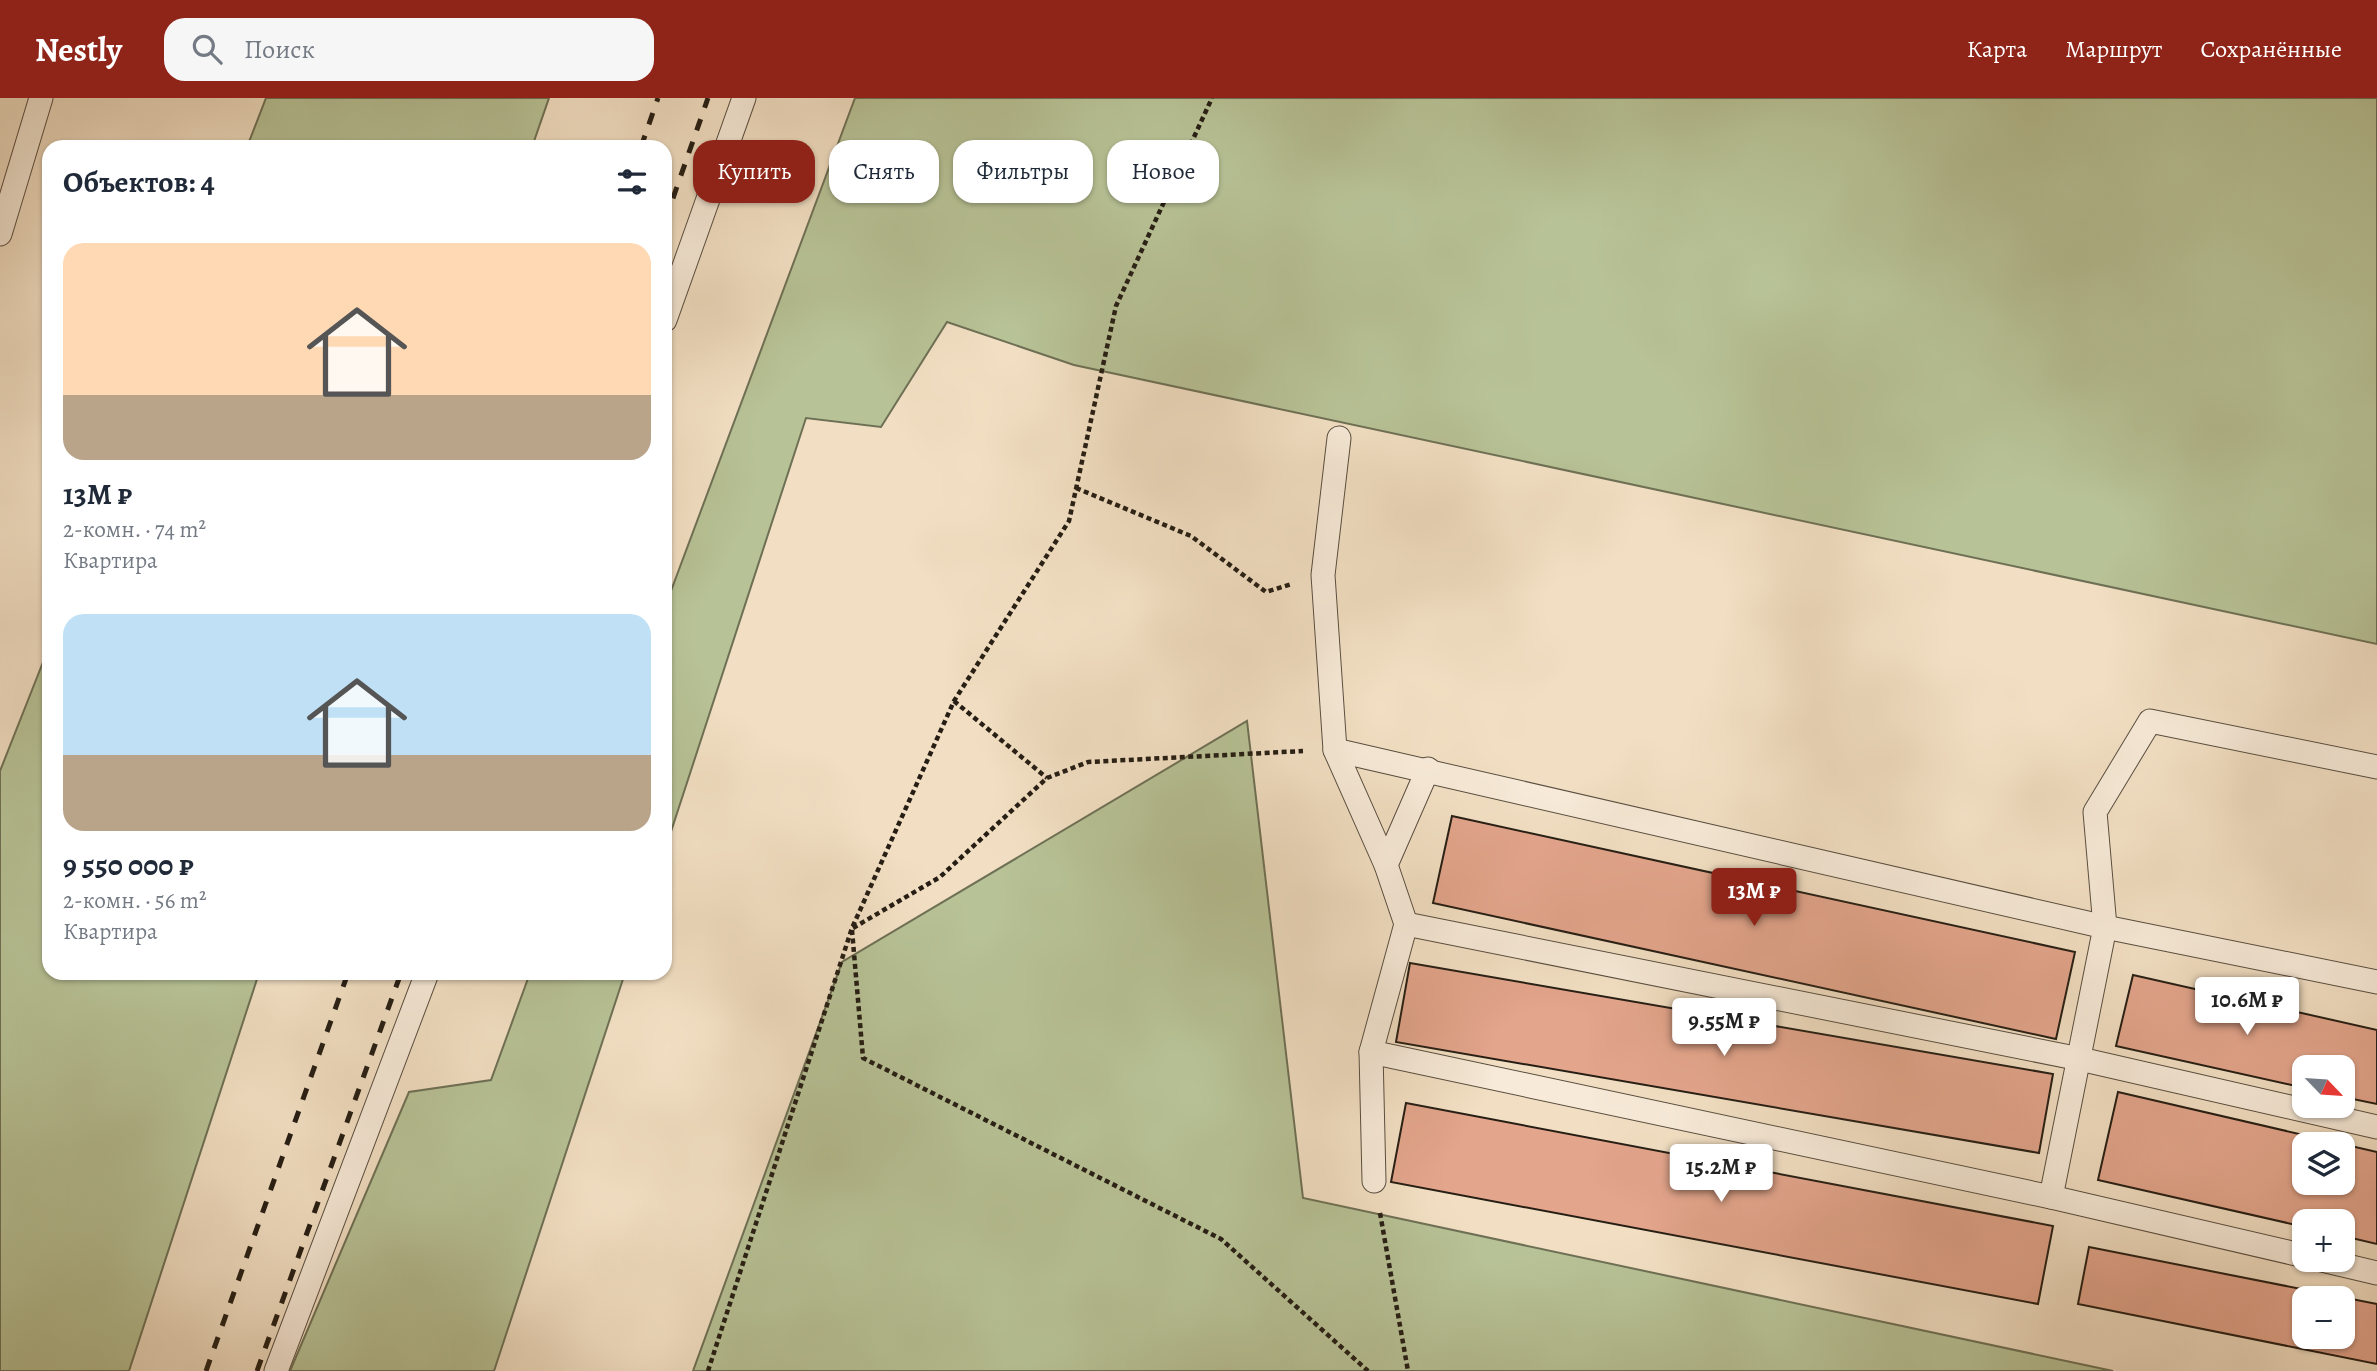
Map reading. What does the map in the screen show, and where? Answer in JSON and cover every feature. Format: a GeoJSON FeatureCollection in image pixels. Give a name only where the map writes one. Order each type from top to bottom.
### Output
{"type":"FeatureCollection","features":[{"type":"Feature","properties":{"kind":"lane"},"geometry":{"type":"LineString","coordinates":[[0,234],[41,98]]}},
{"type":"Feature","properties":{"kind":"lane"},"geometry":{"type":"LineString","coordinates":[[672,300],[744,98]]}},
{"type":"Feature","properties":{"kind":"lane"},"geometry":{"type":"LineString","coordinates":[[1339,438],[1323,575],[1335,750],[1386,865],[1406,924],[1371,1052],[1374,1181]]}},
{"type":"Feature","properties":{"kind":"lane"},"geometry":{"type":"LineString","coordinates":[[2051,1197],[2105,927],[2095,812],[2150,720],[2377,767]]}},
{"type":"Feature","properties":{"kind":"lane"},"geometry":{"type":"LineString","coordinates":[[1335,750],[1428,769],[2105,927],[2377,982]]}},
{"type":"Feature","properties":{"kind":"lane"},"geometry":{"type":"LineString","coordinates":[[1386,865],[1428,769]]}},
{"type":"Feature","properties":{"kind":"lane"},"geometry":{"type":"LineString","coordinates":[[1406,924],[2080,1059],[2377,1127]]}},
{"type":"Feature","properties":{"kind":"lane"},"geometry":{"type":"LineString","coordinates":[[276,1371],[424,980]]}},
{"type":"Feature","properties":{"kind":"lane"},"geometry":{"type":"LineString","coordinates":[[1371,1052],[2051,1197],[2292,1253]]}},
{"type":"Feature","properties":{"kind":"lane"},"geometry":{"type":"LineString","coordinates":[[2355,1268],[2377,1273]]}},
{"type":"Feature","properties":{"kind":"path"},"geometry":{"type":"LineString","coordinates":[[708,1371],[852,928],[954,701],[1069,522],[1116,306],[1212,98]]}},
{"type":"Feature","properties":{"kind":"path"},"geometry":{"type":"LineString","coordinates":[[1076,488],[1191,536],[1266,592],[1323,575]]}},
{"type":"Feature","properties":{"kind":"path"},"geometry":{"type":"LineString","coordinates":[[954,701],[1047,778]]}},
{"type":"Feature","properties":{"kind":"path"},"geometry":{"type":"LineString","coordinates":[[852,928],[940,877],[1047,778],[1088,762],[1335,750]]}},
{"type":"Feature","properties":{"kind":"path"},"geometry":{"type":"LineString","coordinates":[[852,928],[863,1058],[1222,1239],[1368,1371]]}},
{"type":"Feature","properties":{"kind":"path"},"geometry":{"type":"LineString","coordinates":[[1374,1181],[1408,1371]]}},
{"type":"Feature","properties":{"kind":"green space"},"geometry":{"type":"Polygon","coordinates":[[[266,98],[549,98],[534,140],[250,140],[266,98]]]}},
{"type":"Feature","properties":{"kind":"green space"},"geometry":{"type":"Polygon","coordinates":[[[855,98],[2377,98],[2377,644],[1074,365],[947,322],[881,427],[806,418],[672,829],[672,588],[829,168],[829,203],[939,203],[939,140],[839,140],[855,98]]]}},
{"type":"Feature","properties":{"kind":"green space"},"geometry":{"type":"Polygon","coordinates":[[[42,665],[42,980],[257,980],[129,1371],[0,1371],[0,771],[42,665]]]}},
{"type":"Feature","properties":{"kind":"green space"},"geometry":{"type":"Polygon","coordinates":[[[1247,721],[1303,1198],[2113,1371],[693,1371],[842,962],[1247,721]]]}},
{"type":"Feature","properties":{"kind":"green space"},"geometry":{"type":"Polygon","coordinates":[[[527,980],[623,980],[494,1371],[290,1371],[409,1092],[491,1080],[527,980]]]}},
{"type":"Feature","properties":{"kind":"building"},"geometry":{"type":"Polygon","coordinates":[[[1452,816],[2075,952],[2056,1039],[1433,903],[1452,816]]]}},
{"type":"Feature","properties":{"kind":"building"},"geometry":{"type":"Polygon","coordinates":[[[1410,963],[2053,1074],[2039,1153],[1396,1042],[1410,963]]]}},
{"type":"Feature","properties":{"kind":"building"},"geometry":{"type":"Polygon","coordinates":[[[2133,975],[2377,1030],[2377,1104],[2356,1100],[2356,1055],[2292,1055],[2292,1085],[2116,1046],[2133,975]]]}},
{"type":"Feature","properties":{"kind":"building"},"geometry":{"type":"Polygon","coordinates":[[[2118,1092],[2292,1132],[2292,1195],[2355,1195],[2355,1147],[2377,1152],[2377,1244],[2355,1239],[2355,1209],[2292,1209],[2292,1224],[2098,1180],[2118,1092]]]}},
{"type":"Feature","properties":{"kind":"building"},"geometry":{"type":"Polygon","coordinates":[[[1406,1103],[2053,1226],[2038,1304],[1391,1182],[1406,1103]]]}},
{"type":"Feature","properties":{"kind":"building"},"geometry":{"type":"Polygon","coordinates":[[[2089,1247],[2292,1287],[2292,1347],[2078,1304],[2089,1247]]]}},
{"type":"Feature","properties":{"kind":"building"},"geometry":{"type":"Polygon","coordinates":[[[2355,1300],[2377,1304],[2377,1364],[2302,1349],[2355,1349],[2355,1300]]]}},
{"type":"Feature","properties":{"kind":"railway"},"geometry":{"type":"LineString","coordinates":[[643,140],[658,98]]}},
{"type":"Feature","properties":{"kind":"railway"},"geometry":{"type":"LineString","coordinates":[[672,201],[708,98]]}},
{"type":"Feature","properties":{"kind":"railway"},"geometry":{"type":"LineString","coordinates":[[206,1371],[346,980]]}},
{"type":"Feature","properties":{"kind":"railway"},"geometry":{"type":"LineString","coordinates":[[257,1371],[398,980]]}}]}
